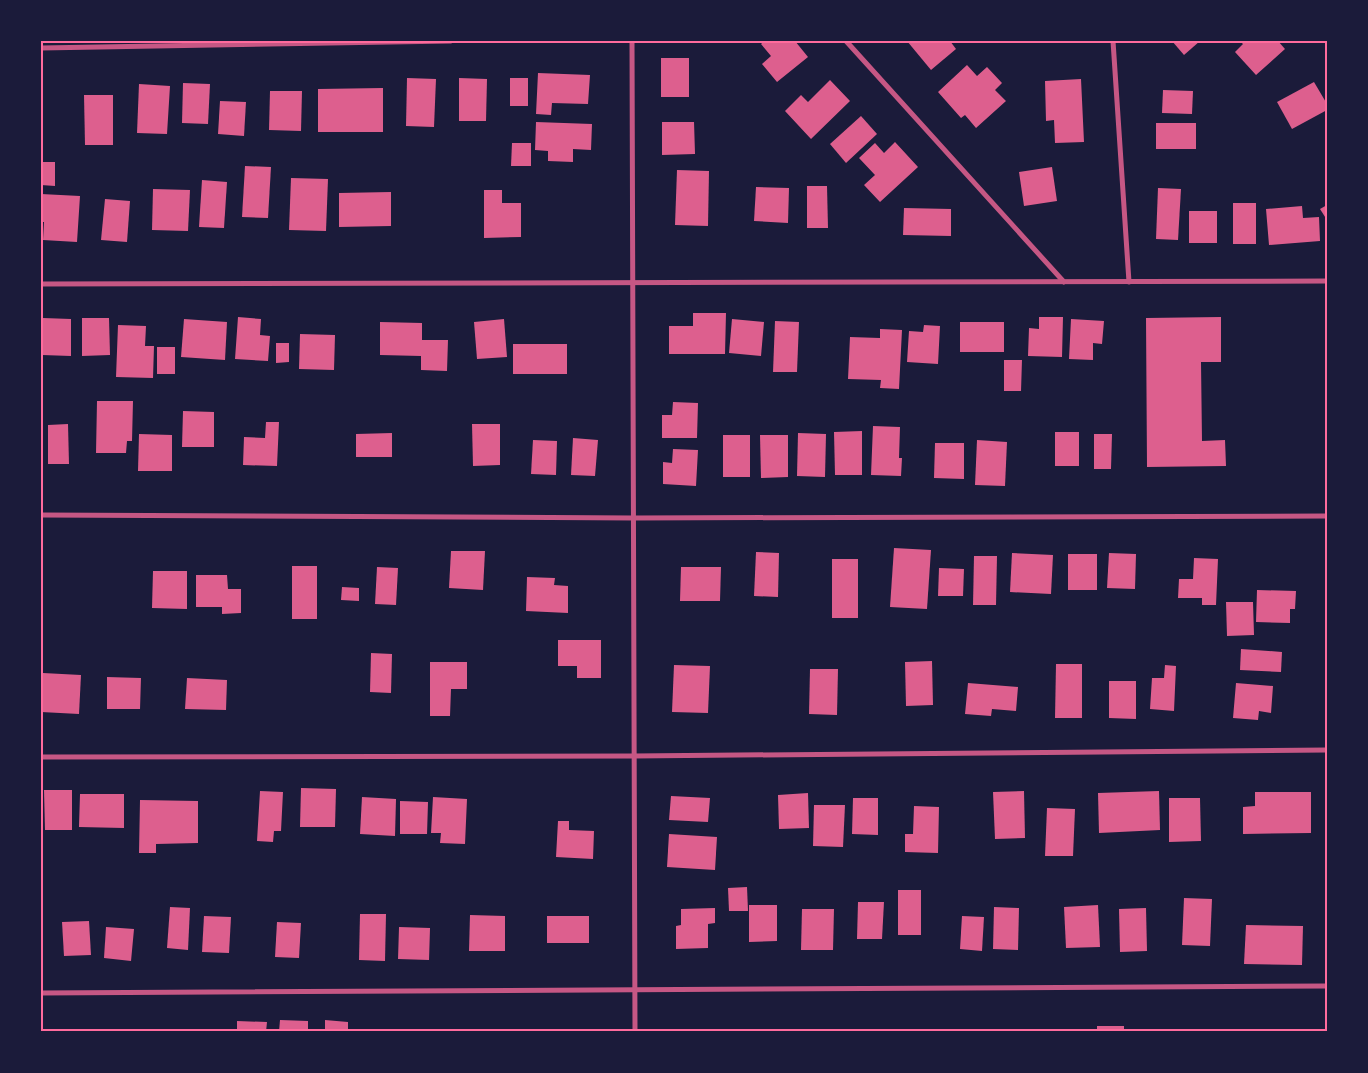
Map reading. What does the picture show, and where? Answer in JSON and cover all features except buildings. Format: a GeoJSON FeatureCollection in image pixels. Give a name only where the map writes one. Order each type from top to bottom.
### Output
{"type":"FeatureCollection","features":[{"type":"Feature","properties":{"kind":"street"},"geometry":{"type":"LineString","coordinates":[[41,48],[451,41]]}},
{"type":"Feature","properties":{"kind":"street"},"geometry":{"type":"LineString","coordinates":[[632,41],[635,1032]]}},
{"type":"Feature","properties":{"kind":"street"},"geometry":{"type":"LineString","coordinates":[[846,41],[1064,282]]}},
{"type":"Feature","properties":{"kind":"street"},"geometry":{"type":"LineString","coordinates":[[1113,41],[1129,282]]}},
{"type":"Feature","properties":{"kind":"street"},"geometry":{"type":"LineString","coordinates":[[41,284],[1327,281]]}},
{"type":"Feature","properties":{"kind":"street"},"geometry":{"type":"LineString","coordinates":[[41,515],[634,518],[1327,516]]}},
{"type":"Feature","properties":{"kind":"street"},"geometry":{"type":"LineString","coordinates":[[41,757],[634,756],[1327,750]]}},
{"type":"Feature","properties":{"kind":"street"},"geometry":{"type":"LineString","coordinates":[[41,993],[1327,986]]}}]}
